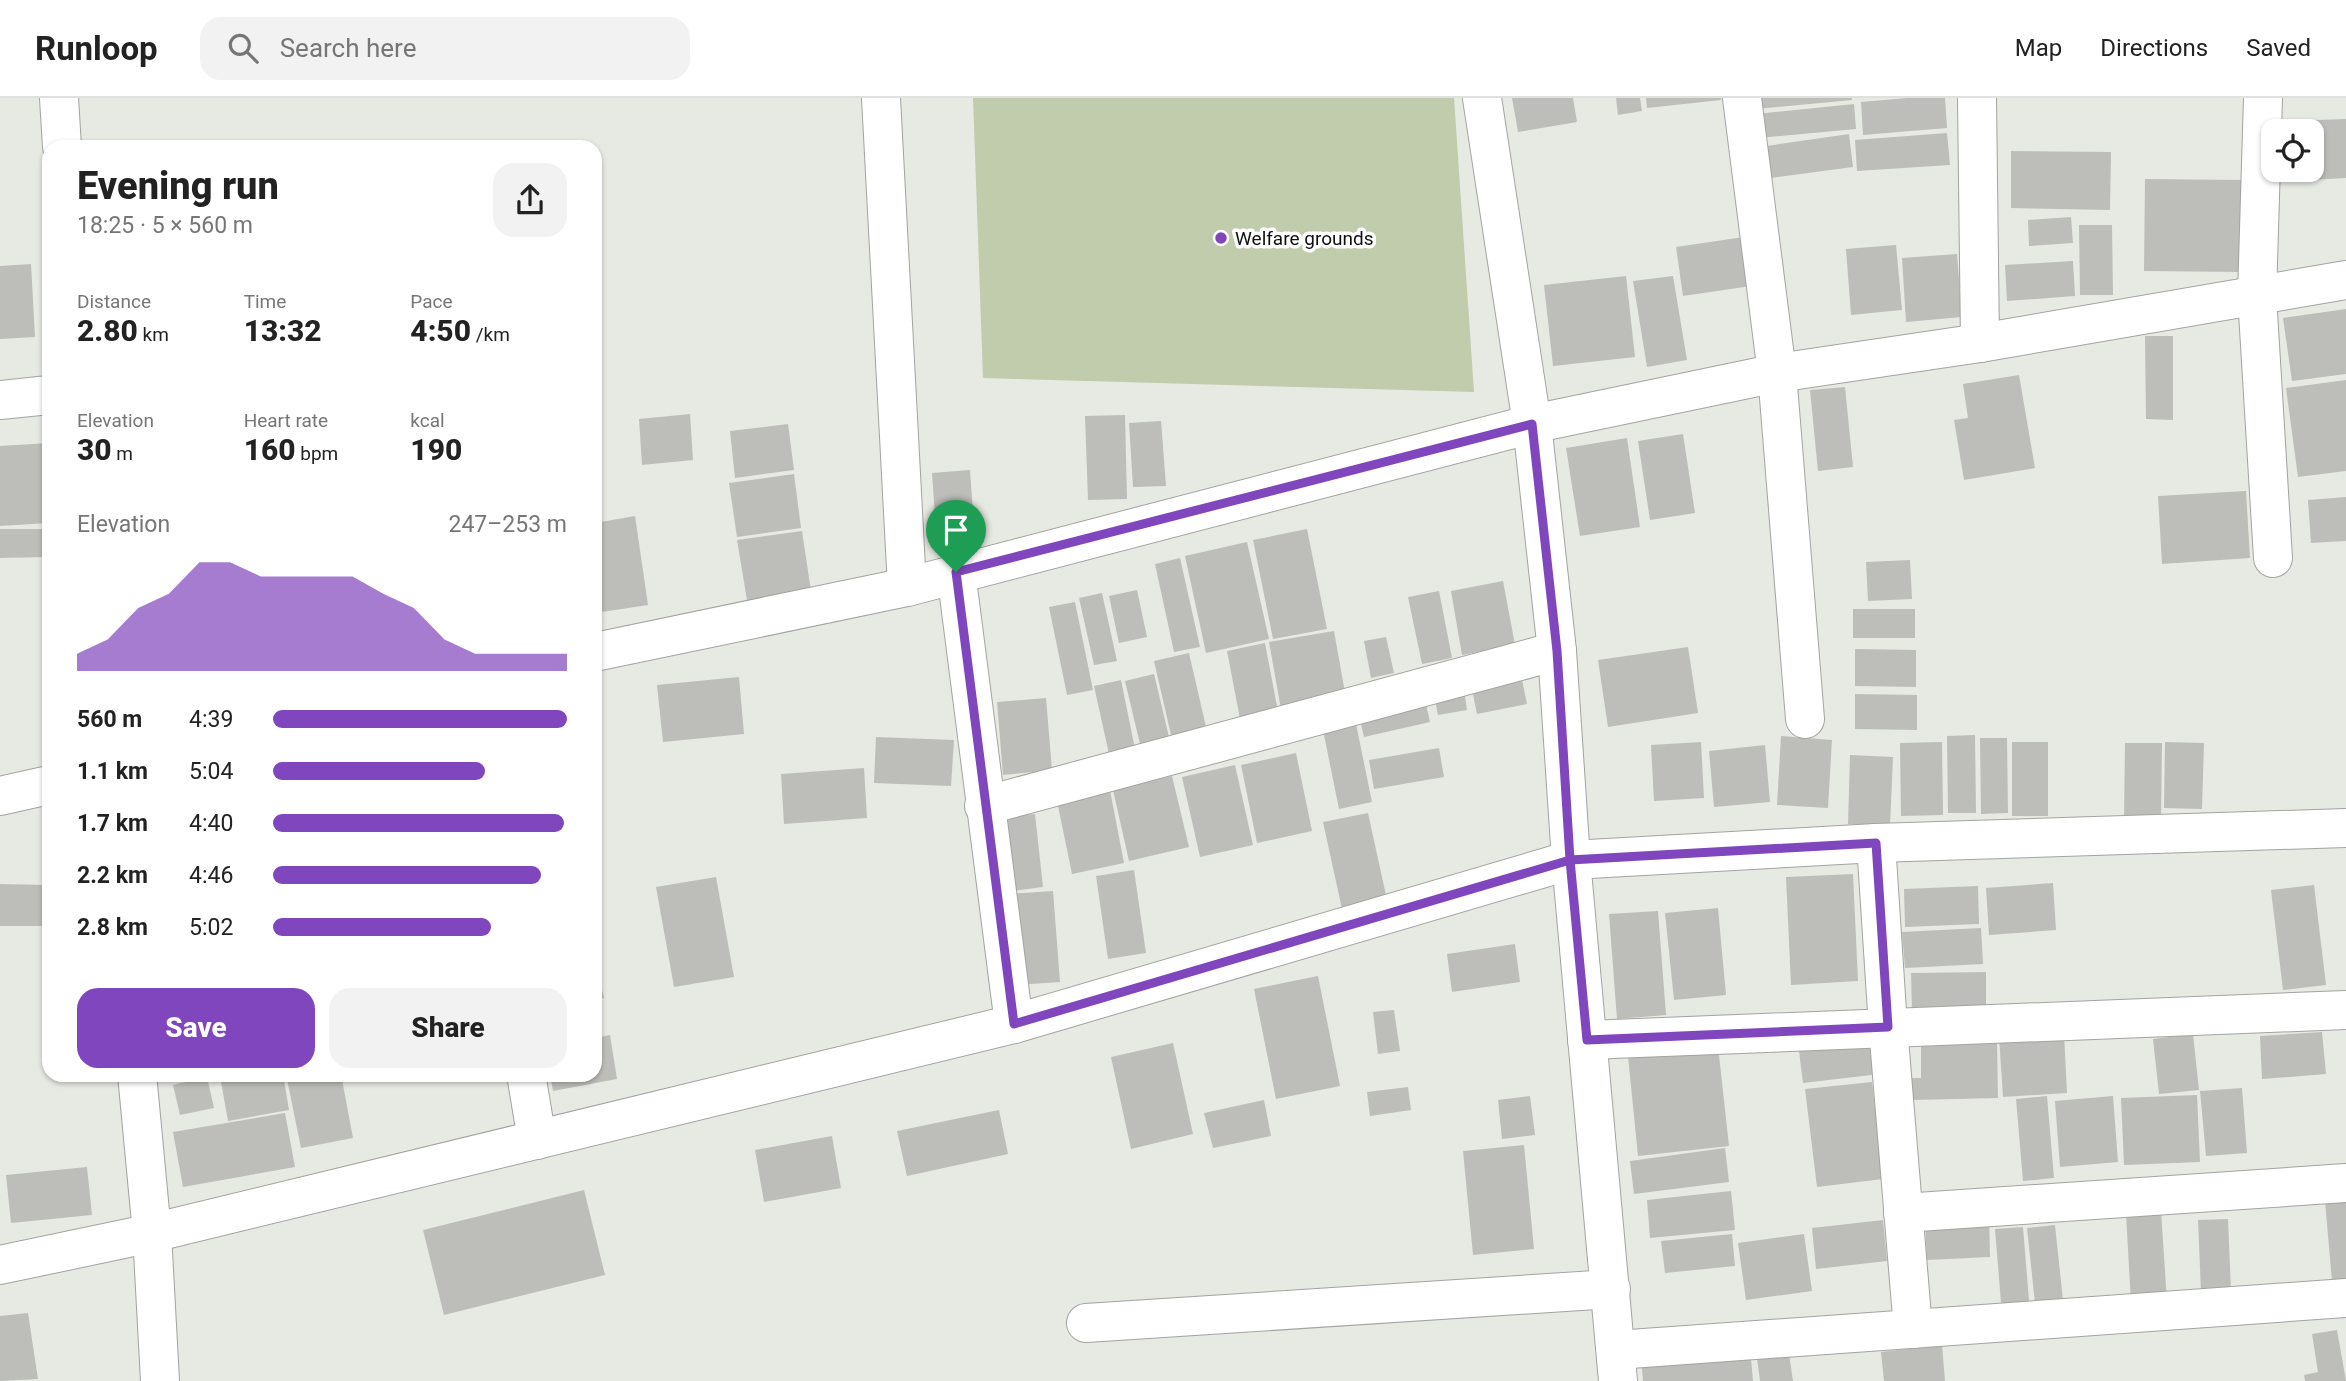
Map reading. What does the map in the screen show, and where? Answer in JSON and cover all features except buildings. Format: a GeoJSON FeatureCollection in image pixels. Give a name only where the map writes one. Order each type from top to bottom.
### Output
{"type":"FeatureCollection","features":[{"type":"Feature","properties":{"kind":"street"},"geometry":{"type":"LineString","coordinates":[[59,98],[62,140]]}},
{"type":"Feature","properties":{"kind":"street"},"geometry":{"type":"LineString","coordinates":[[881,98],[907,587]]}},
{"type":"Feature","properties":{"kind":"street"},"geometry":{"type":"LineString","coordinates":[[1482,98],[1532,424],[1557,651],[1570,860],[1617,1366],[1913,1329],[2346,1298]]}},
{"type":"Feature","properties":{"kind":"street"},"geometry":{"type":"LineString","coordinates":[[1742,98],[1777,373],[1805,719]]}},
{"type":"Feature","properties":{"kind":"street"},"geometry":{"type":"LineString","coordinates":[[1977,98],[1980,343]]}},
{"type":"Feature","properties":{"kind":"street"},"geometry":{"type":"LineString","coordinates":[[2263,98],[2257,296],[2273,558]]}},
{"type":"Feature","properties":{"kind":"street"},"geometry":{"type":"LineString","coordinates":[[602,651],[907,587],[956,572],[1532,424],[1777,373],[1980,343],[2346,280]]}},
{"type":"Feature","properties":{"kind":"street"},"geometry":{"type":"LineString","coordinates":[[0,400],[42,397]]}},
{"type":"Feature","properties":{"kind":"street"},"geometry":{"type":"LineString","coordinates":[[956,572],[1014,1024]]}},
{"type":"Feature","properties":{"kind":"street"},"geometry":{"type":"LineString","coordinates":[[984,806],[1557,651]]}},
{"type":"Feature","properties":{"kind":"street"},"geometry":{"type":"LineString","coordinates":[[0,796],[42,787]]}},
{"type":"Feature","properties":{"kind":"street"},"geometry":{"type":"LineString","coordinates":[[0,1265],[152,1233],[1014,1024],[1570,860],[1876,843],[2346,828]]}},
{"type":"Feature","properties":{"kind":"street"},"geometry":{"type":"LineString","coordinates":[[1876,843],[1913,1329]]}},
{"type":"Feature","properties":{"kind":"street"},"geometry":{"type":"LineString","coordinates":[[1587,1040],[2346,1010]]}},
{"type":"Feature","properties":{"kind":"street"},"geometry":{"type":"LineString","coordinates":[[138,1082],[152,1233],[160,1381]]}},
{"type":"Feature","properties":{"kind":"street"},"geometry":{"type":"LineString","coordinates":[[527,1082],[537,1140]]}},
{"type":"Feature","properties":{"kind":"street"},"geometry":{"type":"LineString","coordinates":[[1903,1213],[2346,1183]]}},
{"type":"Feature","properties":{"kind":"street"},"geometry":{"type":"LineString","coordinates":[[1086,1323],[1611,1289]]}},
{"type":"Feature","properties":{"kind":"green space","name":"Welfare grounds"},"geometry":{"type":"Polygon","coordinates":[[[973,98],[1454,98],[1474,392],[983,378],[973,98]]]}},
{"type":"Feature","properties":{"kind":"place","name":"Welfare grounds"},"geometry":{"type":"Point","coordinates":[1221,238]}},
{"type":"Feature","properties":{"kind":"route"},"geometry":{"type":"LineString","coordinates":[[956,572],[1014,1024],[1570,860],[1876,843],[1888,1027],[1587,1040],[1570,860],[1557,651],[1532,424],[956,572]]}}]}
